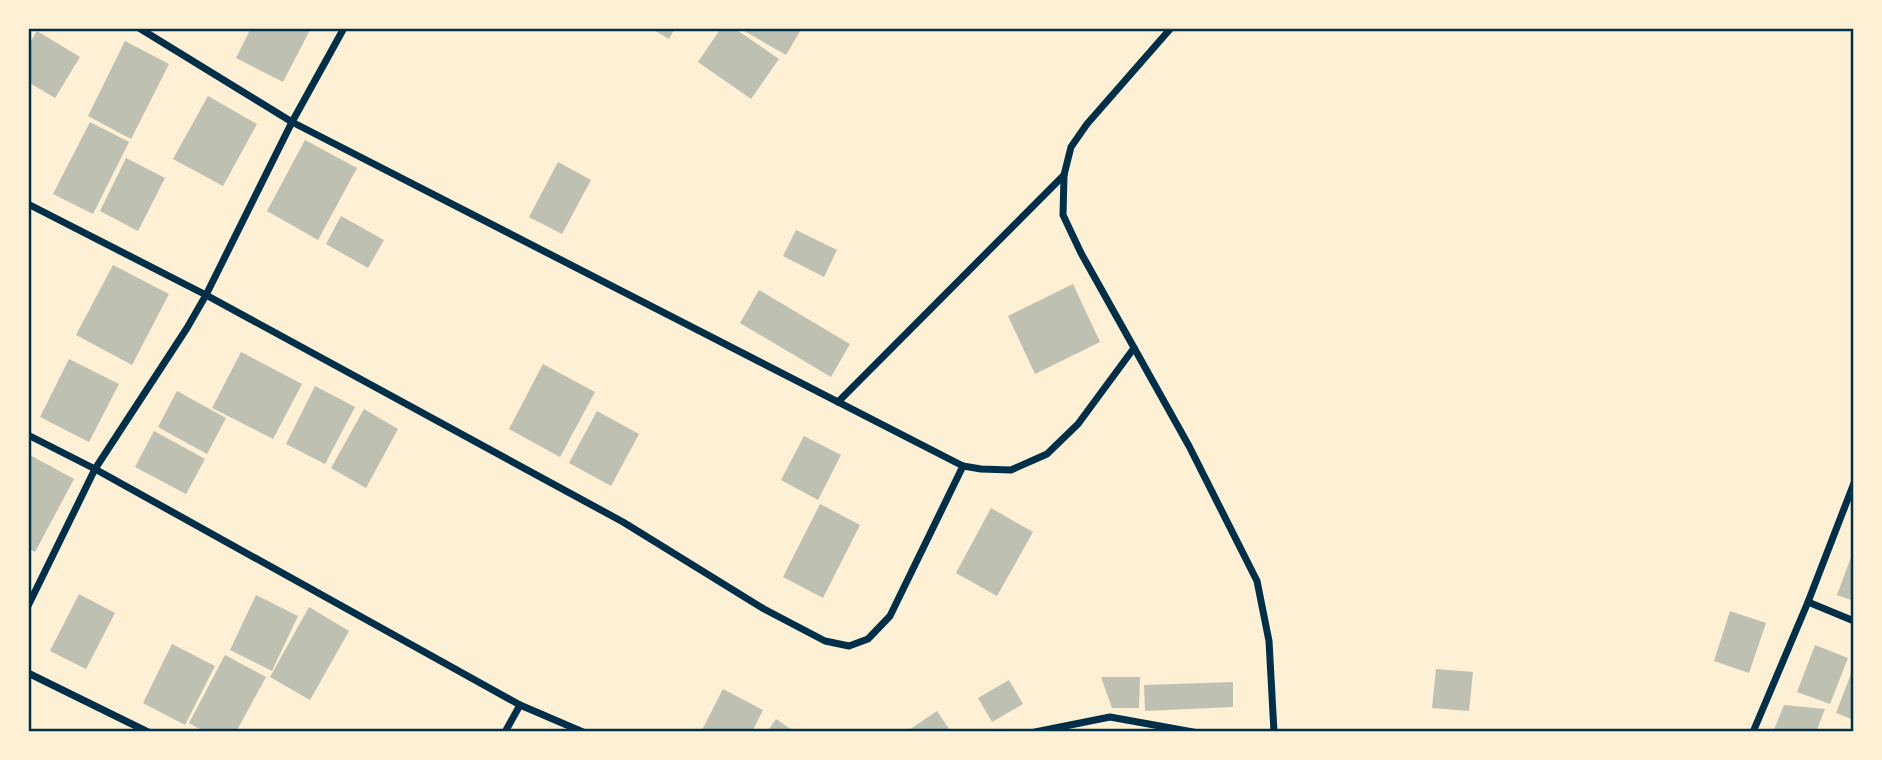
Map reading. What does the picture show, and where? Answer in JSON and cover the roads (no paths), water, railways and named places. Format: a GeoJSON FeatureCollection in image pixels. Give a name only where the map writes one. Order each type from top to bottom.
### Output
{"type":"FeatureCollection","features":[{"type":"Feature","properties":{"kind":"street"},"geometry":{"type":"LineString","coordinates":[[139,28],[292,122],[963,466],[981,470],[1011,470],[1047,454],[1078,424],[1134,348]]}},
{"type":"Feature","properties":{"kind":"street"},"geometry":{"type":"LineString","coordinates":[[28,606],[95,470],[206,295],[292,122],[344,28]]}},
{"type":"Feature","properties":{"kind":"street"},"geometry":{"type":"LineString","coordinates":[[1171,28],[1087,124],[1072,147],[1064,175],[1063,215],[1081,253],[1189,446],[1257,581],[1269,641],[1274,732]]}},
{"type":"Feature","properties":{"kind":"street"},"geometry":{"type":"LineString","coordinates":[[838,402],[1064,175]]}},
{"type":"Feature","properties":{"kind":"street"},"geometry":{"type":"LineString","coordinates":[[28,204],[206,295],[623,522],[764,609],[825,641],[849,646],[868,639],[890,616],[963,466]]}},
{"type":"Feature","properties":{"kind":"street"},"geometry":{"type":"LineString","coordinates":[[28,435],[520,705],[583,732]]}},
{"type":"Feature","properties":{"kind":"street"},"geometry":{"type":"LineString","coordinates":[[1753,732],[1808,602],[1854,483]]}},
{"type":"Feature","properties":{"kind":"street"},"geometry":{"type":"LineString","coordinates":[[1808,602],[1854,621]]}},
{"type":"Feature","properties":{"kind":"street"},"geometry":{"type":"LineString","coordinates":[[28,673],[148,732]]}},
{"type":"Feature","properties":{"kind":"street"},"geometry":{"type":"LineString","coordinates":[[505,732],[520,705]]}},
{"type":"Feature","properties":{"kind":"street"},"geometry":{"type":"LineString","coordinates":[[1035,732],[1110,717],[1193,732]]}}]}
